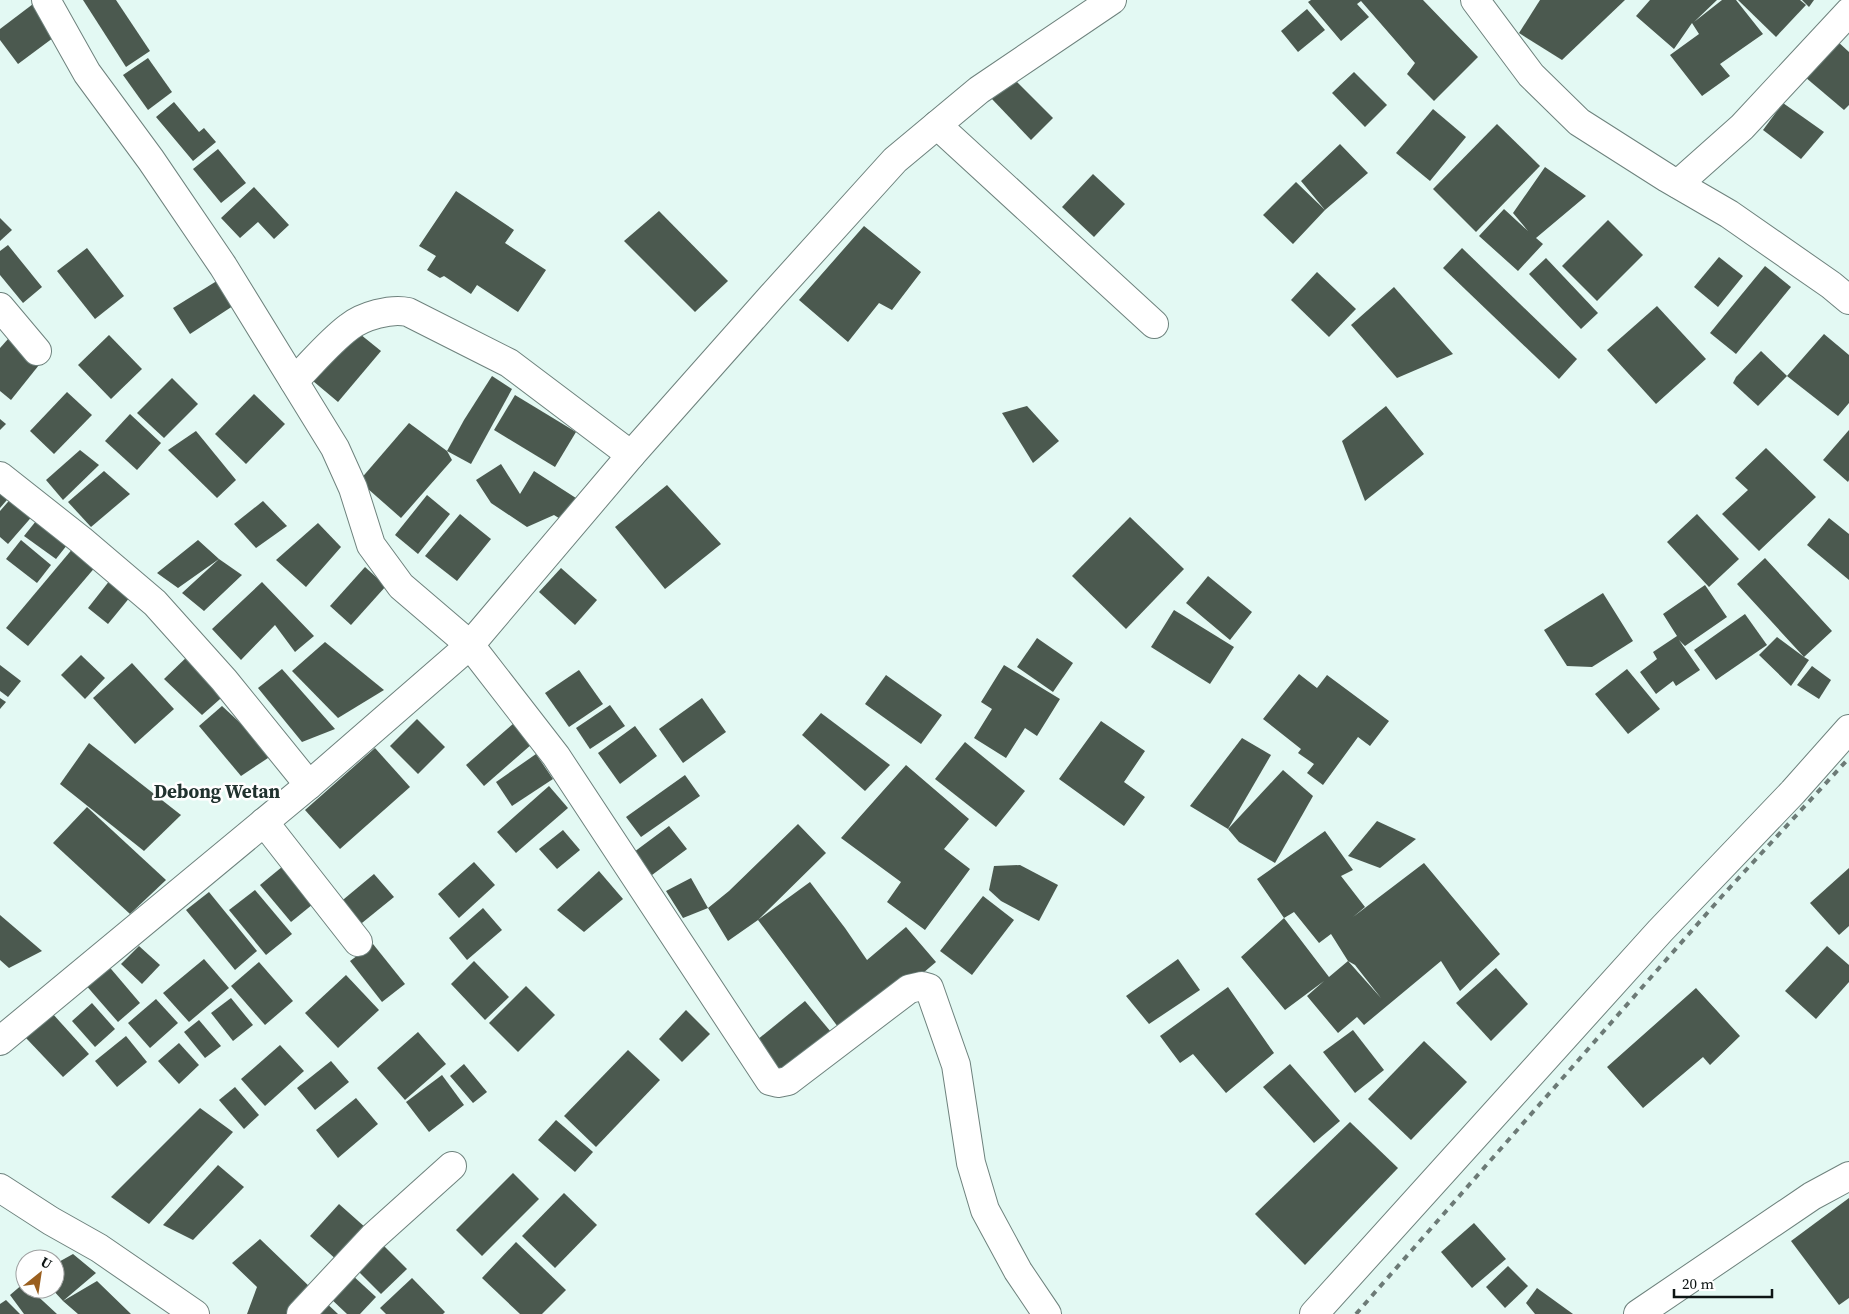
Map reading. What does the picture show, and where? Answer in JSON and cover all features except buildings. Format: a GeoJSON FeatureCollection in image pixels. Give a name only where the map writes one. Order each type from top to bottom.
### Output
{"type":"FeatureCollection","features":[{"type":"Feature","properties":{"kind":"street"},"geometry":{"type":"LineString","coordinates":[[46,0],[87,73],[151,160],[212,249],[335,448],[353,488],[371,545],[401,586],[470,645],[556,756],[770,1081],[778,1083],[788,1081],[909,989],[922,986],[929,988],[956,1065],[971,1164],[985,1210],[1018,1270],[1047,1314]]}},
{"type":"Feature","properties":{"kind":"street"},"geometry":{"type":"LineString","coordinates":[[1,1038],[309,785],[470,645],[631,455],[895,160],[979,90],[1112,0]]}},
{"type":"Feature","properties":{"kind":"street"},"geometry":{"type":"LineString","coordinates":[[1475,0],[1531,75],[1579,122],[1729,214],[1849,300]]}},
{"type":"Feature","properties":{"kind":"street"},"geometry":{"type":"LineString","coordinates":[[1678,184],[1742,127],[1849,12]]}},
{"type":"Feature","properties":{"kind":"street"},"geometry":{"type":"LineString","coordinates":[[937,125],[1154,324]]}},
{"type":"Feature","properties":{"kind":"street"},"geometry":{"type":"LineString","coordinates":[[0,307],[37,351]]}},
{"type":"Feature","properties":{"kind":"street"},"geometry":{"type":"LineString","coordinates":[[294,381],[350,326],[375,315],[400,310],[462,338],[509,363],[631,455]]}},
{"type":"Feature","properties":{"kind":"street"},"geometry":{"type":"LineString","coordinates":[[0,476],[81,540],[155,603],[224,680],[309,785]]}},
{"type":"Feature","properties":{"kind":"street"},"geometry":{"type":"LineString","coordinates":[[1314,1314],[1660,930],[1793,792],[1849,729]]}},
{"type":"Feature","properties":{"kind":"street"},"geometry":{"type":"LineString","coordinates":[[264,822],[358,942]]}},
{"type":"Feature","properties":{"kind":"street"},"geometry":{"type":"LineString","coordinates":[[301,1314],[373,1238],[452,1166]]}},
{"type":"Feature","properties":{"kind":"street"},"geometry":{"type":"LineString","coordinates":[[1638,1314],[1812,1196],[1849,1176]]}},
{"type":"Feature","properties":{"kind":"street"},"geometry":{"type":"LineString","coordinates":[[0,1188],[106,1253],[195,1314]]}},
{"type":"Feature","properties":{"kind":"railway"},"geometry":{"type":"LineString","coordinates":[[1356,1314],[1723,895],[1849,758]]}},
{"type":"Feature","properties":{"kind":"district","name":"Debong Wetan"},"geometry":{"type":"Point","coordinates":[217,791]}}]}
